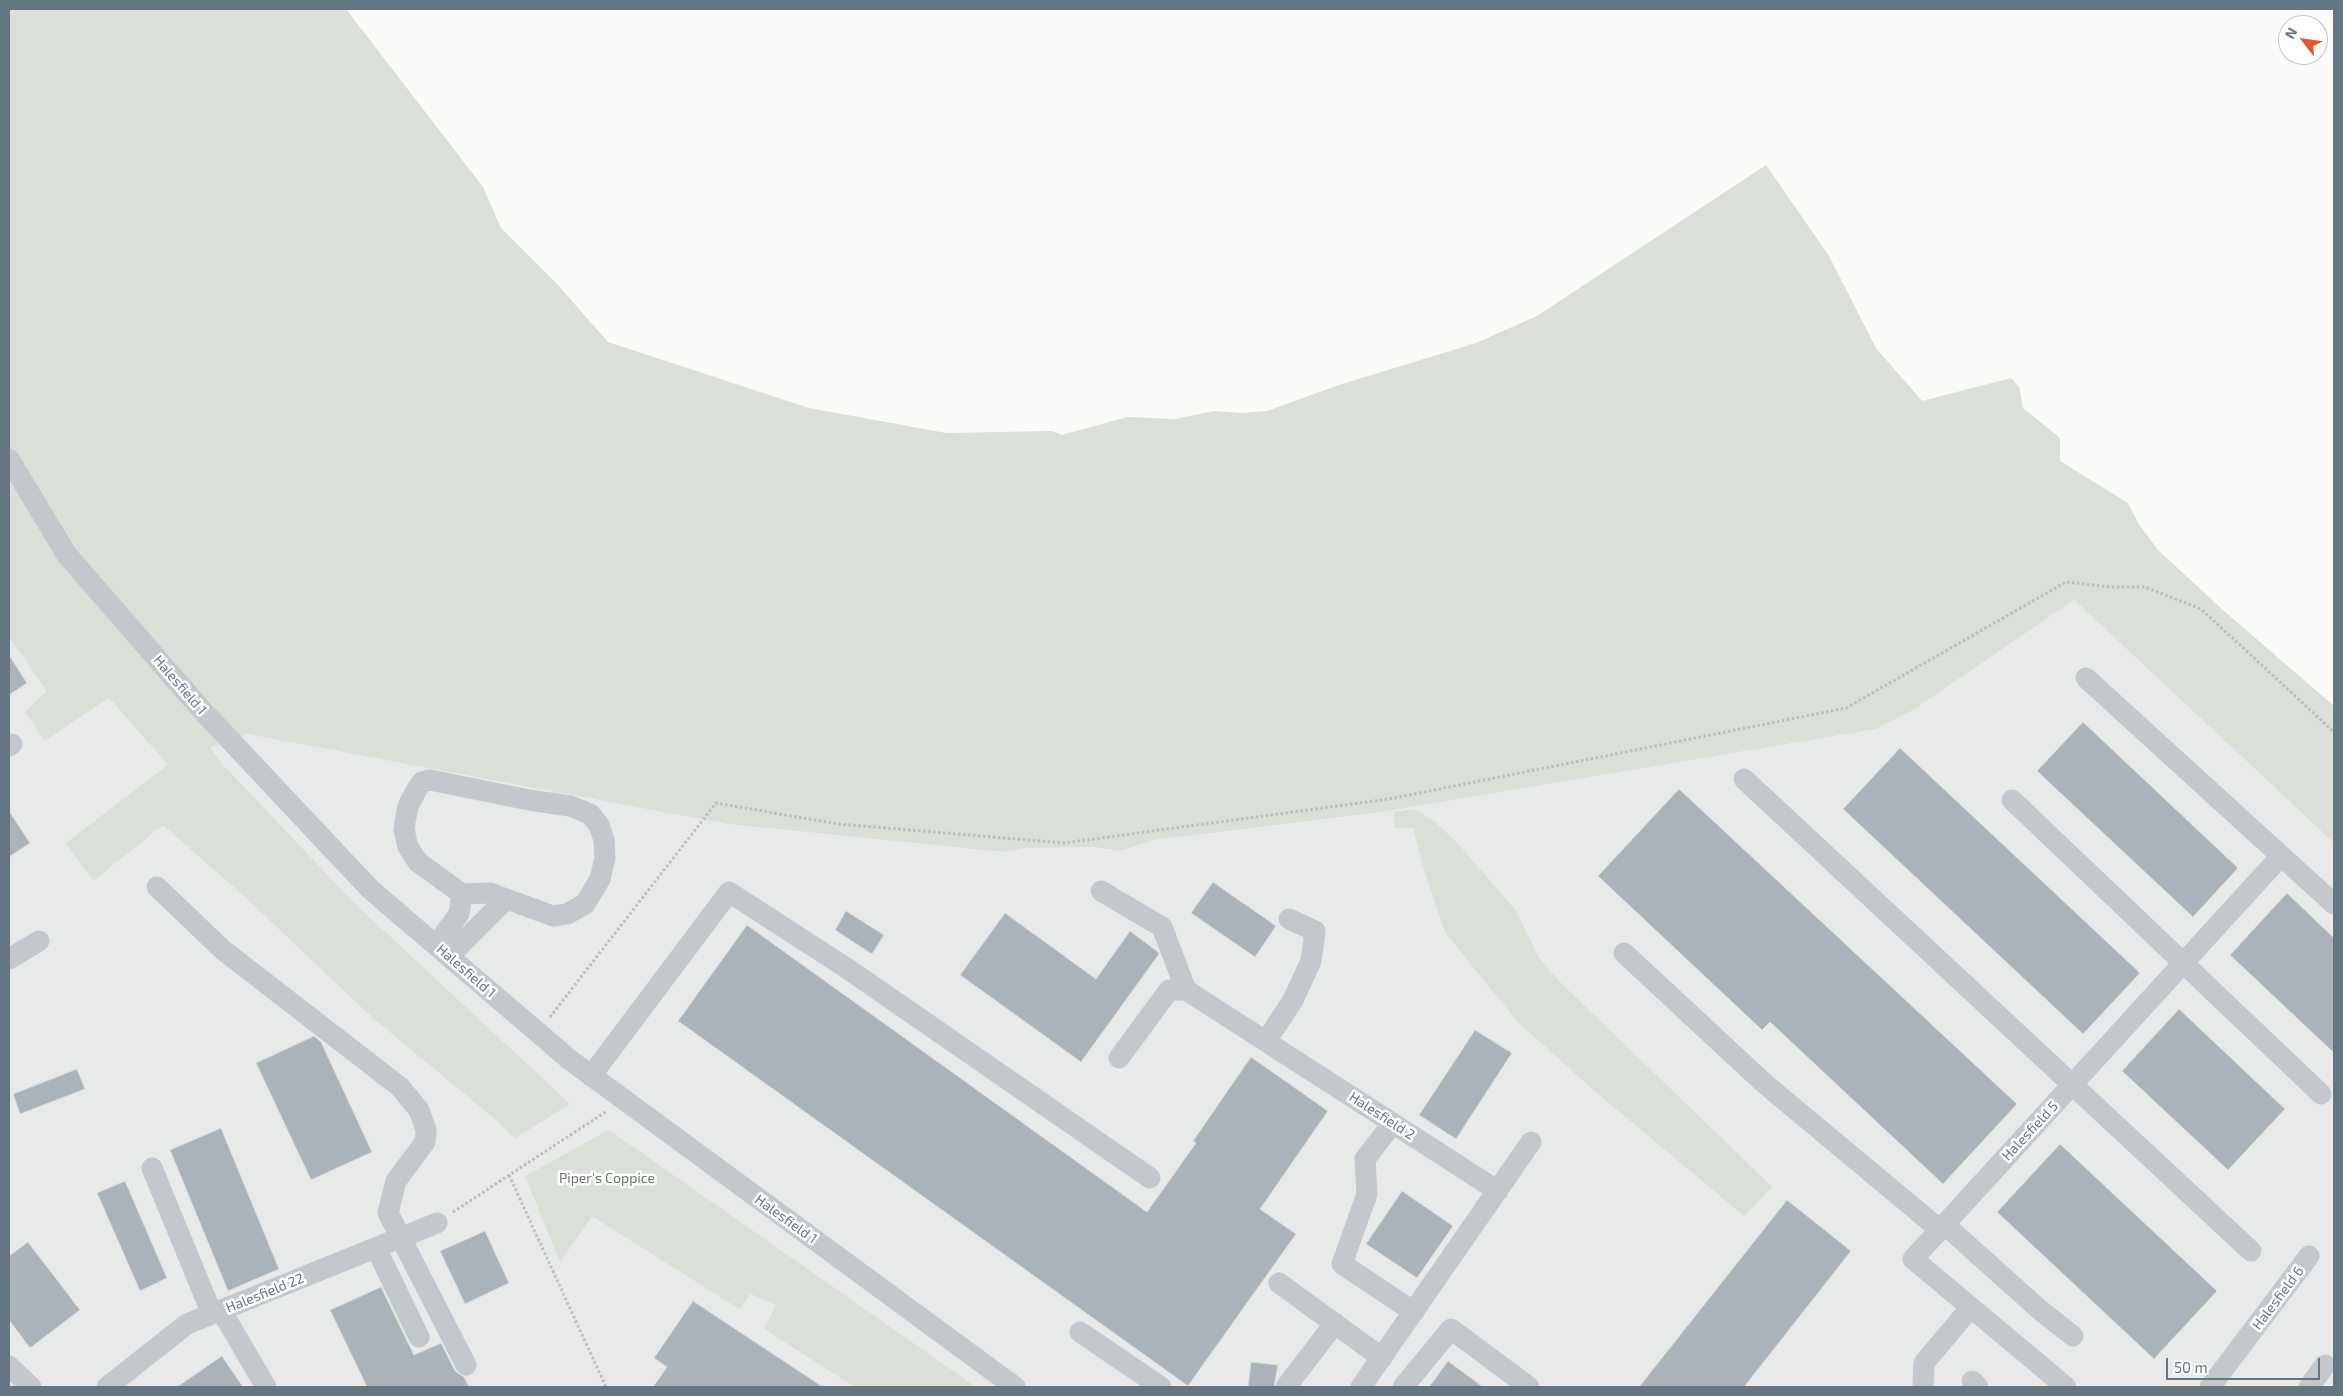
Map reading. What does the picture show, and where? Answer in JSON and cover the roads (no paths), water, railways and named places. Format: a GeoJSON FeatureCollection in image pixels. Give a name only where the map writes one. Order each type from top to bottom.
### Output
{"type":"FeatureCollection","features":[{"type":"Feature","properties":{"kind":"street","name":"Halesfield 1"},"geometry":{"type":"LineString","coordinates":[[9,459],[67,555],[194,701],[370,889],[591,1076],[1015,1387]]}},
{"type":"Feature","properties":{"kind":"street"},"geometry":{"type":"LineString","coordinates":[[2086,678],[2334,904]]}},
{"type":"Feature","properties":{"kind":"street"},"geometry":{"type":"LineString","coordinates":[[1744,779],[2251,1251]]}},
{"type":"Feature","properties":{"kind":"street"},"geometry":{"type":"LineString","coordinates":[[424,780],[570,806],[590,814],[599,825],[605,847],[604,867],[595,890],[586,904],[567,914],[554,916],[506,899],[490,893],[462,894],[418,862],[408,847],[404,830],[406,814],[414,794],[424,780]]}},
{"type":"Feature","properties":{"kind":"street"},"geometry":{"type":"LineString","coordinates":[[2012,800],[2321,1094]]}},
{"type":"Feature","properties":{"kind":"street","name":"Halesfield 5"},"geometry":{"type":"LineString","coordinates":[[2066,1387],[1913,1259],[1941,1226],[2281,856]]}},
{"type":"Feature","properties":{"kind":"street"},"geometry":{"type":"LineString","coordinates":[[157,887],[223,950],[400,1087],[419,1110],[426,1130],[425,1142],[396,1181],[388,1213],[466,1365]]}},
{"type":"Feature","properties":{"kind":"street"},"geometry":{"type":"LineString","coordinates":[[1101,891],[1162,927],[1186,990],[1169,990],[1119,1058]]}},
{"type":"Feature","properties":{"kind":"street"},"geometry":{"type":"LineString","coordinates":[[591,1076],[729,892],[848,969],[1150,1178]]}},
{"type":"Feature","properties":{"kind":"street"},"geometry":{"type":"LineString","coordinates":[[442,951],[459,914],[462,894]]}},
{"type":"Feature","properties":{"kind":"street"},"geometry":{"type":"LineString","coordinates":[[442,951],[506,899]]}},
{"type":"Feature","properties":{"kind":"street"},"geometry":{"type":"LineString","coordinates":[[1266,1041],[1293,1000],[1311,961],[1315,931],[1289,919]]}},
{"type":"Feature","properties":{"kind":"street"},"geometry":{"type":"LineString","coordinates":[[9,959],[38,941]]}},
{"type":"Feature","properties":{"kind":"street"},"geometry":{"type":"LineString","coordinates":[[1624,953],[1765,1084],[1941,1226],[2073,1336]]}},
{"type":"Feature","properties":{"kind":"street","name":"Halesfield 2"},"geometry":{"type":"LineString","coordinates":[[1186,990],[1498,1190]]}},
{"type":"Feature","properties":{"kind":"street"},"geometry":{"type":"LineString","coordinates":[[1393,1123],[1365,1159],[1368,1194],[1342,1264],[1414,1312]]}},
{"type":"Feature","properties":{"kind":"street"},"geometry":{"type":"LineString","coordinates":[[1361,1387],[1531,1142]]}},
{"type":"Feature","properties":{"kind":"street"},"geometry":{"type":"LineString","coordinates":[[152,1168],[217,1312],[266,1387]]}},
{"type":"Feature","properties":{"kind":"street","name":"Halesfield 22"},"geometry":{"type":"LineString","coordinates":[[107,1387],[187,1324],[437,1223]]}},
{"type":"Feature","properties":{"kind":"street"},"geometry":{"type":"LineString","coordinates":[[376,1248],[420,1338]]}},
{"type":"Feature","properties":{"kind":"street","name":"Halesfield 6"},"geometry":{"type":"LineString","coordinates":[[2210,1387],[2309,1256]]}},
{"type":"Feature","properties":{"kind":"street"},"geometry":{"type":"LineString","coordinates":[[1279,1282],[1382,1358]]}},
{"type":"Feature","properties":{"kind":"street"},"geometry":{"type":"LineString","coordinates":[[1923,1387],[1924,1363],[1971,1307]]}},
{"type":"Feature","properties":{"kind":"street"},"geometry":{"type":"LineString","coordinates":[[1286,1387],[1335,1323]]}},
{"type":"Feature","properties":{"kind":"street"},"geometry":{"type":"LineString","coordinates":[[1403,1387],[1452,1329],[1529,1387]]}},
{"type":"Feature","properties":{"kind":"street"},"geometry":{"type":"LineString","coordinates":[[1080,1332],[1161,1387]]}},
{"type":"Feature","properties":{"kind":"street"},"geometry":{"type":"LineString","coordinates":[[2309,1387],[2325,1365]]}},
{"type":"Feature","properties":{"kind":"street"},"geometry":{"type":"LineString","coordinates":[[9,1366],[31,1387]]}},
{"type":"Feature","properties":{"kind":"park label","name":"Piper's Coppice"},"geometry":{"type":"Point","coordinates":[607,1178]}}]}
